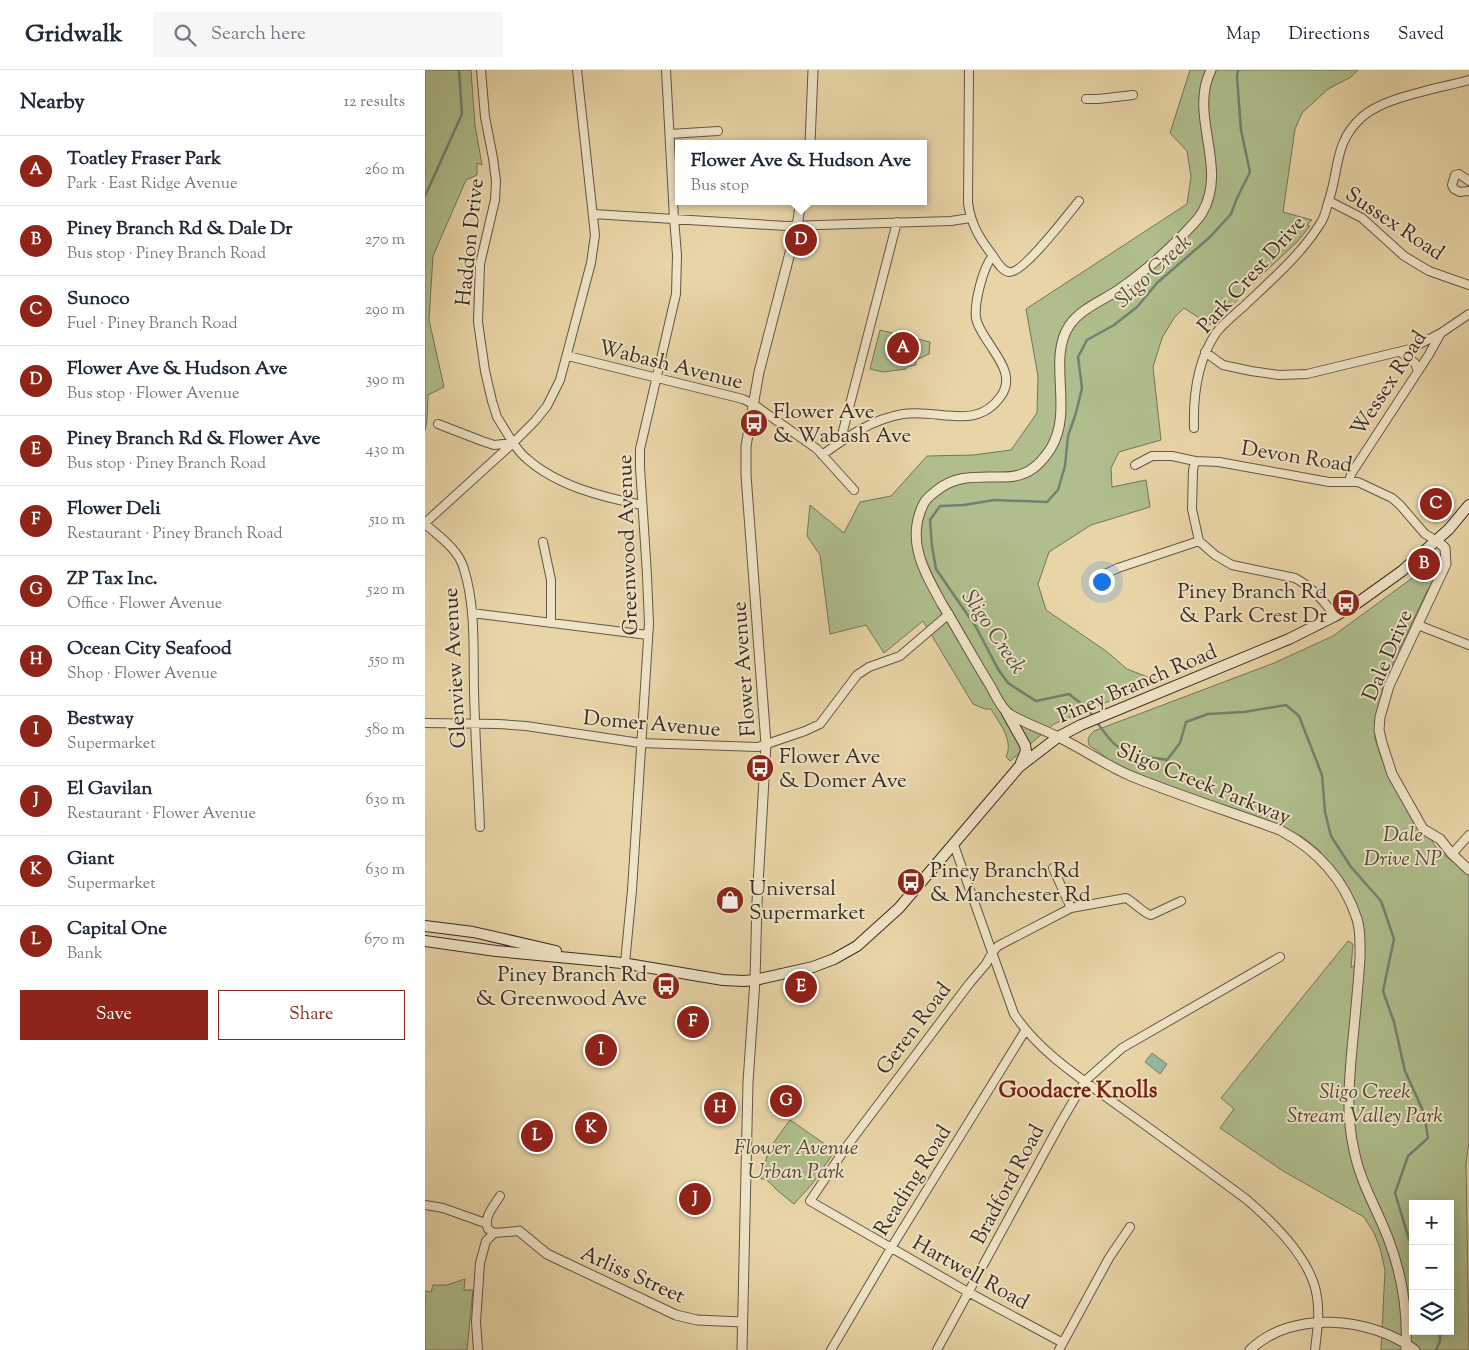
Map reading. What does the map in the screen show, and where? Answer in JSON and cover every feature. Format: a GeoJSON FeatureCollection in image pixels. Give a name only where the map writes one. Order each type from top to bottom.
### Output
{"type":"FeatureCollection","features":[{"type":"Feature","properties":{"kind":"main road","name":"Piney Branch Road"},"geometry":{"type":"LineString","coordinates":[[425,941],[496,950],[596,959],[723,980],[744,981],[813,967],[834,959],[857,946],[899,908],[1019,767],[1058,737],[1081,725],[1289,639],[1335,616],[1356,604],[1402,571],[1437,541],[1469,505]]}},
{"type":"Feature","properties":{"kind":"main road"},"geometry":{"type":"LineString","coordinates":[[1007,713],[1025,745],[1025,752],[1019,767]]}},
{"type":"Feature","properties":{"kind":"main road","name":"Piney Branch Road"},"geometry":{"type":"LineString","coordinates":[[425,926],[497,937],[596,959]]}},
{"type":"Feature","properties":{"kind":"street","name":"Haddon Drive"},"geometry":{"type":"LineString","coordinates":[[481,70],[485,117],[496,181],[495,200],[480,264],[478,322],[485,371],[497,417],[513,443],[526,458],[559,480],[612,499],[642,505]]}},
{"type":"Feature","properties":{"kind":"street"},"geometry":{"type":"LineString","coordinates":[[425,523],[535,421],[547,406],[560,380],[568,356],[591,263],[595,235],[577,70]]}},
{"type":"Feature","properties":{"kind":"street","name":"Greenwood Avenue"},"geometry":{"type":"LineString","coordinates":[[625,963],[632,890],[648,635],[647,575],[640,449],[676,294],[677,255],[666,70]]}},
{"type":"Feature","properties":{"kind":"street"},"geometry":{"type":"LineString","coordinates":[[810,140],[813,70]]}},
{"type":"Feature","properties":{"kind":"street"},"geometry":{"type":"LineString","coordinates":[[969,70],[970,218],[984,244],[1003,270],[1010,273],[1017,271],[1031,258],[1079,201]]}},
{"type":"Feature","properties":{"kind":"street"},"geometry":{"type":"LineString","coordinates":[[1007,713],[929,580],[919,557],[915,536],[918,518],[925,500],[943,485],[964,477],[1023,474],[1041,462],[1053,445],[1059,426],[1062,403],[1060,361],[1062,342],[1069,326],[1077,316],[1118,290],[1163,255],[1196,221],[1210,196],[1213,168],[1203,98],[1211,70]]}},
{"type":"Feature","properties":{"kind":"street","name":"Park Crest Drive"},"geometry":{"type":"LineString","coordinates":[[1194,428],[1193,403],[1195,384],[1205,352],[1217,332],[1303,248],[1321,223],[1331,196],[1340,148],[1354,126],[1362,117],[1379,107],[1406,97],[1469,80]]}},
{"type":"Feature","properties":{"kind":"street"},"geometry":{"type":"LineString","coordinates":[[1085,99],[1133,95]]}},
{"type":"Feature","properties":{"kind":"street"},"geometry":{"type":"LineString","coordinates":[[670,134],[718,132]]}},
{"type":"Feature","properties":{"kind":"street"},"geometry":{"type":"LineString","coordinates":[[1469,181],[1459,174],[1455,175],[1452,185],[1454,189],[1460,192],[1469,191]]}},
{"type":"Feature","properties":{"kind":"street","name":"Sussex Road"},"geometry":{"type":"LineString","coordinates":[[1329,201],[1362,218],[1404,256],[1429,271],[1469,285]]}},
{"type":"Feature","properties":{"kind":"street","name":"Flower Avenue"},"geometry":{"type":"LineString","coordinates":[[742,1350],[748,1082],[755,980],[757,902],[766,744],[746,475],[746,446],[759,372],[797,226],[800,205]]}},
{"type":"Feature","properties":{"kind":"street"},"geometry":{"type":"LineString","coordinates":[[593,214],[797,226],[951,221],[970,218]]}},
{"type":"Feature","properties":{"kind":"street"},"geometry":{"type":"LineString","coordinates":[[843,440],[845,422],[897,222]]}},
{"type":"Feature","properties":{"kind":"street"},"geometry":{"type":"LineString","coordinates":[[822,455],[868,425],[903,414],[923,413],[970,417],[980,415],[994,406],[1005,390],[1006,376],[1003,366],[979,327],[975,310],[986,267],[993,256]]}},
{"type":"Feature","properties":{"kind":"street","name":"Wessex Road"},"geometry":{"type":"LineString","coordinates":[[1349,482],[1351,474],[1441,333],[1469,314]]}},
{"type":"Feature","properties":{"kind":"street"},"geometry":{"type":"LineString","coordinates":[[1205,352],[1223,365],[1279,375],[1307,374],[1410,349],[1441,333]]}},
{"type":"Feature","properties":{"kind":"street"},"geometry":{"type":"LineString","coordinates":[[1400,352],[1415,363],[1418,371]]}},
{"type":"Feature","properties":{"kind":"street","name":"Wabash Avenue"},"geometry":{"type":"LineString","coordinates":[[568,356],[743,399],[817,449],[853,490]]}},
{"type":"Feature","properties":{"kind":"street"},"geometry":{"type":"LineString","coordinates":[[438,424],[481,441],[494,444],[513,443]]}},
{"type":"Feature","properties":{"kind":"street","name":"Devon Road"},"geometry":{"type":"LineString","coordinates":[[1135,465],[1152,456],[1172,456],[1195,461],[1219,462],[1329,482],[1357,482],[1392,498],[1425,534],[1437,541]]}},
{"type":"Feature","properties":{"kind":"street"},"geometry":{"type":"LineString","coordinates":[[1195,461],[1192,509],[1199,541],[1215,555],[1232,565],[1295,578],[1304,582],[1319,596],[1335,616]]}},
{"type":"Feature","properties":{"kind":"street","name":"Glenview Avenue"},"geometry":{"type":"LineString","coordinates":[[425,523],[447,543],[459,557],[464,568],[472,613],[480,827]]}},
{"type":"Feature","properties":{"kind":"street"},"geometry":{"type":"LineString","coordinates":[[1099,583],[1105,574],[1118,568],[1199,541]]}},
{"type":"Feature","properties":{"kind":"street","name":"Dale Drive"},"geometry":{"type":"LineString","coordinates":[[1437,541],[1445,548],[1446,564],[1389,686],[1380,717],[1379,730],[1392,774],[1423,829],[1434,835],[1437,844],[1451,852],[1469,870]]}},
{"type":"Feature","properties":{"kind":"street"},"geometry":{"type":"LineString","coordinates":[[543,542],[551,580],[551,624]]}},
{"type":"Feature","properties":{"kind":"street"},"geometry":{"type":"LineString","coordinates":[[472,613],[648,635]]}},
{"type":"Feature","properties":{"kind":"street","name":"Domer Avenue"},"geometry":{"type":"LineString","coordinates":[[425,723],[526,726],[640,743],[758,747],[820,724],[857,674],[869,667],[901,656],[949,614]]}},
{"type":"Feature","properties":{"kind":"street"},"geometry":{"type":"LineString","coordinates":[[1418,625],[1469,645]]}},
{"type":"Feature","properties":{"kind":"street","name":"Sligo Creek Parkway"},"geometry":{"type":"LineString","coordinates":[[1007,713],[1058,737],[1131,776],[1281,830],[1297,839],[1318,855],[1336,878],[1350,901],[1357,921],[1360,958],[1350,1076],[1348,1113],[1350,1132],[1357,1165],[1363,1182],[1388,1237],[1396,1260],[1404,1299],[1406,1347]]}},
{"type":"Feature","properties":{"kind":"street"},"geometry":{"type":"LineString","coordinates":[[1451,852],[1469,835]]}},
{"type":"Feature","properties":{"kind":"street"},"geometry":{"type":"LineString","coordinates":[[954,845],[1014,1014],[1025,1031],[1085,1082],[1246,1199],[1270,1220],[1295,1248],[1310,1274],[1317,1294],[1319,1323],[1315,1350]]}},
{"type":"Feature","properties":{"kind":"street"},"geometry":{"type":"LineString","coordinates":[[1053,868],[1071,908]]}},
{"type":"Feature","properties":{"kind":"street","name":"Geren Road"},"geometry":{"type":"LineString","coordinates":[[810,1201],[847,1146],[998,946],[1071,908],[1126,898],[1151,915],[1181,901]]}},
{"type":"Feature","properties":{"kind":"street"},"geometry":{"type":"LineString","coordinates":[[496,950],[497,937]]}},
{"type":"Feature","properties":{"kind":"street","name":"Bradford Road"},"geometry":{"type":"LineString","coordinates":[[937,1350],[1061,1122],[1085,1082],[1122,1048],[1280,957]]}},
{"type":"Feature","properties":{"kind":"street","name":"Reading Road"},"geometry":{"type":"LineString","coordinates":[[831,1350],[891,1248],[1025,1031]]}},
{"type":"Feature","properties":{"kind":"street"},"geometry":{"type":"LineString","coordinates":[[500,1196],[487,1217],[485,1223],[487,1229],[495,1233],[519,1232]]}},
{"type":"Feature","properties":{"kind":"street","name":"Hartwell Road"},"geometry":{"type":"LineString","coordinates":[[810,1201],[1061,1347]]}},
{"type":"Feature","properties":{"kind":"street"},"geometry":{"type":"LineString","coordinates":[[425,1205],[443,1208],[485,1223]]}},
{"type":"Feature","properties":{"kind":"street"},"geometry":{"type":"LineString","coordinates":[[1061,1347],[1109,1258],[1130,1227]]}},
{"type":"Feature","properties":{"kind":"street","name":"Arliss Street"},"geometry":{"type":"LineString","coordinates":[[519,1232],[547,1254],[676,1314],[697,1320],[742,1322]]}},
{"type":"Feature","properties":{"kind":"street"},"geometry":{"type":"LineString","coordinates":[[478,1350],[476,1322],[480,1263],[486,1242],[495,1233]]}},
{"type":"Feature","properties":{"kind":"street"},"geometry":{"type":"LineString","coordinates":[[1250,1350],[1259,1342],[1281,1330],[1336,1322],[1357,1325],[1393,1338],[1406,1347],[1415,1350]]}},
{"type":"Feature","properties":{"kind":"green space"},"geometry":{"type":"Polygon","coordinates":[[[425,70],[471,70],[475,125],[482,165],[477,163],[477,175],[466,180],[433,256],[429,320],[444,387],[428,395],[425,430],[425,70]]]}},
{"type":"Feature","properties":{"kind":"green space"},"geometry":{"type":"Polygon","coordinates":[[[1190,70],[1358,70],[1351,77],[1328,89],[1302,113],[1295,129],[1283,212],[1312,220],[1307,225],[1310,226],[1297,242],[1252,284],[1217,322],[1214,321],[1210,325],[1184,308],[1174,318],[1162,338],[1153,367],[1161,440],[1119,452],[1111,468],[1112,487],[1146,480],[1150,507],[1091,525],[1049,552],[1038,584],[1046,610],[1106,651],[1127,669],[1158,681],[1054,724],[1010,761],[1006,757],[1008,751],[1007,738],[991,709],[985,709],[973,704],[923,621],[884,653],[866,625],[830,634],[820,555],[807,536],[810,505],[844,533],[860,502],[891,496],[927,456],[973,455],[1011,450],[1037,413],[1038,376],[1026,309],[1187,204],[1191,177],[1187,151],[1170,133],[1190,70]]]}},
{"type":"Feature","properties":{"kind":"green space"},"geometry":{"type":"Polygon","coordinates":[[[880,330],[930,342],[929,354],[916,360],[916,365],[906,369],[883,372],[870,369],[880,330]]]}},
{"type":"Feature","properties":{"kind":"green space","name":"Sligo Creek Stream Valley Park"},"geometry":{"type":"Polygon","coordinates":[[[1443,561],[1444,565],[1427,591],[1385,680],[1376,715],[1375,739],[1384,765],[1437,849],[1469,875],[1469,1142],[1466,1164],[1469,1350],[1381,1350],[1385,1270],[1380,1248],[1374,1233],[1364,1217],[1283,1171],[1220,1128],[1234,1109],[1221,1098],[1348,941],[1353,944],[1351,968],[1356,964],[1355,931],[1342,879],[1318,849],[1301,836],[1278,825],[1156,783],[1119,767],[1089,745],[1088,741],[1094,731],[1274,663],[1333,636],[1426,568],[1443,561]]]}},
{"type":"Feature","properties":{"kind":"green space","name":"Flower Avenue Urban Park"},"geometry":{"type":"Polygon","coordinates":[[[790,1120],[835,1151],[812,1184],[794,1204],[766,1179],[761,1179],[769,1149],[790,1120]]]}},
{"type":"Feature","properties":{"kind":"green space"},"geometry":{"type":"Polygon","coordinates":[[[465,1279],[464,1290],[473,1290],[467,1350],[425,1350],[425,1291],[431,1292],[433,1285],[447,1285],[465,1279]]]}},
{"type":"Feature","properties":{"kind":"shaded area"},"geometry":{"type":"Polygon","coordinates":[[[1152,1053],[1167,1064],[1160,1074],[1145,1062],[1152,1053]]]}},
{"type":"Feature","properties":{"kind":"waterway"},"geometry":{"type":"LineString","coordinates":[[425,196],[462,114],[459,70]]}},
{"type":"Feature","properties":{"kind":"waterway","name":"Sligo Creek"},"geometry":{"type":"LineString","coordinates":[[1093,717],[1088,709],[1069,694],[1036,701],[1008,683],[998,669],[976,627],[936,569],[930,520],[940,506],[964,505],[994,500],[1047,502],[1058,490],[1065,466],[1068,436],[1082,388],[1078,357],[1087,340],[1114,325],[1137,307],[1157,283],[1210,237],[1231,214],[1250,172],[1241,130],[1238,70]]}},
{"type":"Feature","properties":{"kind":"waterway","name":"Sligo Creek"},"geometry":{"type":"LineString","coordinates":[[1096,721],[1117,746],[1128,752],[1167,760],[1180,743],[1186,722],[1208,714],[1244,712],[1286,705],[1299,716],[1322,775],[1325,812],[1331,836],[1351,867],[1381,901],[1394,939],[1383,991],[1394,1022],[1405,1071],[1424,1113],[1428,1138],[1408,1156],[1395,1193],[1412,1245]]}},
{"type":"Feature","properties":{"kind":"waterway","name":"Sligo Creek"},"geometry":{"type":"LineString","coordinates":[[1436,1350],[1440,1341],[1440,1335]]}},
{"type":"Feature","properties":{"kind":"place","name":"Flower Ave & Hudson Ave"},"geometry":{"type":"Point","coordinates":[801,240]}},
{"type":"Feature","properties":{"kind":"place","name":"Toatley Fraser Park"},"geometry":{"type":"Point","coordinates":[903,348]}},
{"type":"Feature","properties":{"kind":"place","name":"Flower Ave & Wabash Ave"},"geometry":{"type":"Point","coordinates":[754,423]}},
{"type":"Feature","properties":{"kind":"place","name":"Sunoco"},"geometry":{"type":"Point","coordinates":[1436,504]}},
{"type":"Feature","properties":{"kind":"place","name":"Piney Branch Rd & Dale Dr"},"geometry":{"type":"Point","coordinates":[1424,564]}},
{"type":"Feature","properties":{"kind":"place","name":"Piney Branch Rd & Park Crest Dr"},"geometry":{"type":"Point","coordinates":[1346,603]}},
{"type":"Feature","properties":{"kind":"place","name":"Flower Ave & Domer Ave"},"geometry":{"type":"Point","coordinates":[760,768]}},
{"type":"Feature","properties":{"kind":"place","name":"Piney Branch Rd & Manchester Rd"},"geometry":{"type":"Point","coordinates":[911,882]}},
{"type":"Feature","properties":{"kind":"place","name":"Universal Supermarket"},"geometry":{"type":"Point","coordinates":[730,900]}},
{"type":"Feature","properties":{"kind":"place","name":"Piney Branch Rd & Greenwood Ave"},"geometry":{"type":"Point","coordinates":[666,986]}},
{"type":"Feature","properties":{"kind":"place","name":"Piney Branch Rd & Flower Ave"},"geometry":{"type":"Point","coordinates":[801,987]}},
{"type":"Feature","properties":{"kind":"place","name":"Flower Deli"},"geometry":{"type":"Point","coordinates":[693,1022]}},
{"type":"Feature","properties":{"kind":"place","name":"Bestway"},"geometry":{"type":"Point","coordinates":[601,1050]}},
{"type":"Feature","properties":{"kind":"place","name":"ZP Tax Inc."},"geometry":{"type":"Point","coordinates":[786,1101]}},
{"type":"Feature","properties":{"kind":"place","name":"Ocean City Seafood"},"geometry":{"type":"Point","coordinates":[720,1108]}},
{"type":"Feature","properties":{"kind":"place","name":"Giant"},"geometry":{"type":"Point","coordinates":[591,1128]}},
{"type":"Feature","properties":{"kind":"place","name":"Capital One"},"geometry":{"type":"Point","coordinates":[537,1136]}},
{"type":"Feature","properties":{"kind":"place","name":"El Gavilan"},"geometry":{"type":"Point","coordinates":[695,1199]}},
{"type":"Feature","properties":{"kind":"district","name":"Goodacre Knolls"},"geometry":{"type":"Point","coordinates":[1078,1089]}},
{"type":"Feature","properties":{"kind":"park label","name":"Dale Drive NP"},"geometry":{"type":"Point","coordinates":[1403,846]}}]}
